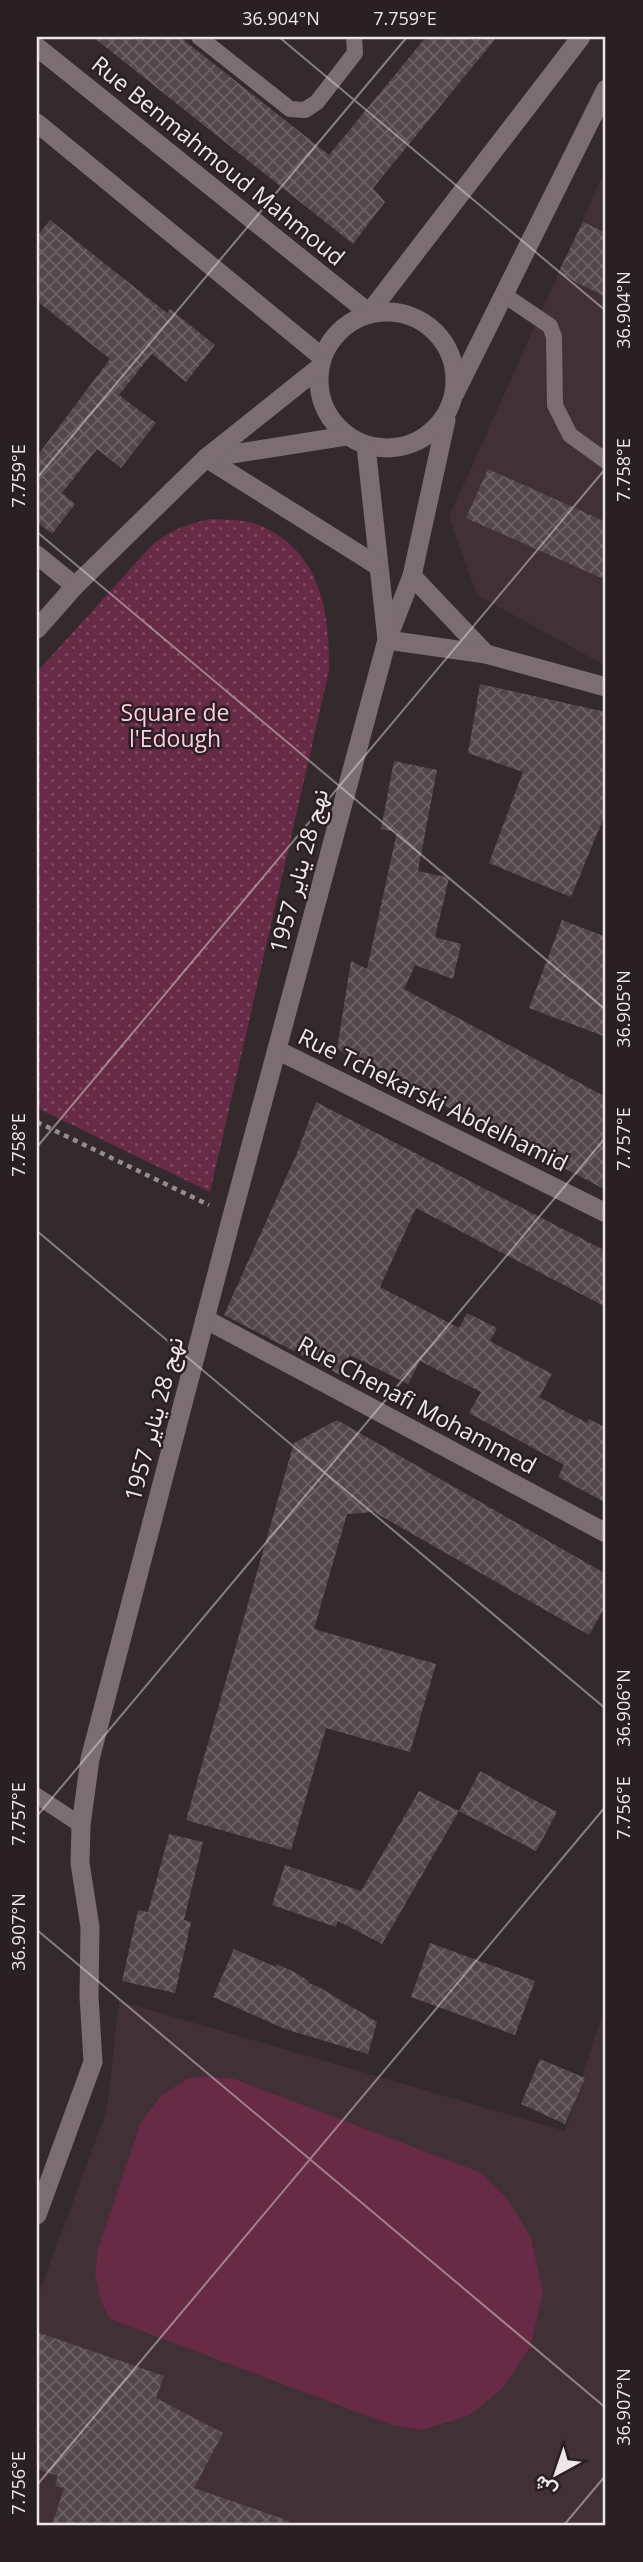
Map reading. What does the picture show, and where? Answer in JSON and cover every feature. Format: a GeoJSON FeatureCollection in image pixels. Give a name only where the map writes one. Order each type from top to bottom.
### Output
{"type":"FeatureCollection","features":[{"type":"Feature","properties":{"kind":"street"},"geometry":{"type":"LineString","coordinates":[[369,313],[581,37]]}},
{"type":"Feature","properties":{"kind":"street","name":"Rue Benmahmoud Mahmoud"},"geometry":{"type":"LineString","coordinates":[[37,47],[369,313]]}},
{"type":"Feature","properties":{"kind":"street"},"geometry":{"type":"LineString","coordinates":[[455,393],[455,370],[448,348],[434,329],[414,317],[391,311],[369,313],[349,323],[332,337],[321,362],[318,378],[321,400],[331,420],[346,436],[366,446],[389,449],[412,445],[432,433],[447,415],[455,393],[606,89]]}},
{"type":"Feature","properties":{"kind":"street"},"geometry":{"type":"LineString","coordinates":[[37,123],[321,362]]}},
{"type":"Feature","properties":{"kind":"street"},"geometry":{"type":"LineString","coordinates":[[37,629],[75,586],[206,458],[321,362]]}},
{"type":"Feature","properties":{"kind":"street","name":"نهج 28 يناير 1957"},"geometry":{"type":"LineString","coordinates":[[37,2215],[93,2062],[89,1996],[90,1927],[80,1863],[81,1825],[90,1759],[387,640],[412,576],[447,415]]}},
{"type":"Feature","properties":{"kind":"street"},"geometry":{"type":"LineString","coordinates":[[206,458],[346,436]]}},
{"type":"Feature","properties":{"kind":"street"},"geometry":{"type":"LineString","coordinates":[[366,446],[387,640],[486,653],[606,687]]}},
{"type":"Feature","properties":{"kind":"street"},"geometry":{"type":"LineString","coordinates":[[206,458],[378,566]]}},
{"type":"Feature","properties":{"kind":"street"},"geometry":{"type":"LineString","coordinates":[[37,555],[75,586]]}},
{"type":"Feature","properties":{"kind":"street"},"geometry":{"type":"LineString","coordinates":[[412,576],[486,653]]}},
{"type":"Feature","properties":{"kind":"street","name":"Rue Tchekarski Abdelhamid"},"geometry":{"type":"LineString","coordinates":[[277,1049],[606,1213]]}},
{"type":"Feature","properties":{"kind":"street","name":"Rue Chenafi Mohammed"},"geometry":{"type":"LineString","coordinates":[[205,1320],[606,1533]]}},
{"type":"Feature","properties":{"kind":"lane"},"geometry":{"type":"LineString","coordinates":[[199,37],[290,109],[305,110],[317,102],[355,53],[354,37]]}},
{"type":"Feature","properties":{"kind":"lane"},"geometry":{"type":"LineString","coordinates":[[504,295],[550,326],[554,337],[555,405],[570,435],[606,461]]}},
{"type":"Feature","properties":{"kind":"lane"},"geometry":{"type":"LineString","coordinates":[[37,1796],[81,1825]]}},
{"type":"Feature","properties":{"kind":"path"},"geometry":{"type":"LineString","coordinates":[[37,1122],[232,1216]]}},
{"type":"Feature","properties":{"kind":"shaded area"},"geometry":{"type":"Polygon","coordinates":[[[606,168],[606,666],[477,595],[449,517],[606,168]]]}},
{"type":"Feature","properties":{"kind":"shaded area"},"geometry":{"type":"Polygon","coordinates":[[[119,2001],[565,2131],[606,2002],[606,2525],[37,2525],[37,2298],[107,2110],[119,2001]]]}},
{"type":"Feature","properties":{"kind":"green space","name":"Square de l'Edough"},"geometry":{"type":"Polygon","coordinates":[[[211,519],[259,525],[280,536],[296,550],[309,567],[324,606],[329,671],[210,1192],[37,1108],[37,672],[151,546],[179,528],[211,519]]]}},
{"type":"Feature","properties":{"kind":"green space"},"geometry":{"type":"Polygon","coordinates":[[[205,2076],[234,2079],[479,2172],[508,2199],[531,2238],[543,2293],[530,2347],[503,2388],[468,2416],[421,2430],[392,2425],[110,2319],[101,2301],[95,2275],[98,2249],[141,2122],[162,2095],[187,2079],[205,2076]]]}},
{"type":"Feature","properties":{"kind":"building"},"geometry":{"type":"Polygon","coordinates":[[[93,37],[180,37],[329,155],[426,37],[497,37],[373,188],[385,202],[353,244],[93,37]]]}},
{"type":"Feature","properties":{"kind":"building"},"geometry":{"type":"Polygon","coordinates":[[[50,220],[167,313],[170,309],[215,345],[186,382],[152,354],[119,395],[156,423],[121,468],[97,449],[62,493],[75,504],[52,534],[38,523],[37,525],[37,456],[110,359],[37,301],[37,236],[50,220]]]}},
{"type":"Feature","properties":{"kind":"building"},"geometry":{"type":"Polygon","coordinates":[[[583,222],[606,233],[606,297],[558,273],[583,222]]]}},
{"type":"Feature","properties":{"kind":"building"},"geometry":{"type":"Polygon","coordinates":[[[488,469],[606,522],[606,580],[466,518],[488,469]]]}},
{"type":"Feature","properties":{"kind":"building"},"geometry":{"type":"Polygon","coordinates":[[[480,684],[606,712],[606,812],[571,897],[489,863],[523,772],[468,753],[480,684]]]}},
{"type":"Feature","properties":{"kind":"building"},"geometry":{"type":"Polygon","coordinates":[[[394,761],[437,770],[418,871],[449,878],[435,937],[461,944],[453,979],[415,965],[404,989],[606,1097],[606,1190],[337,1049],[351,961],[367,969],[397,832],[381,829],[394,761]]]}},
{"type":"Feature","properties":{"kind":"building"},"geometry":{"type":"Polygon","coordinates":[[[562,920],[606,937],[606,1037],[529,1008],[562,920]]]}},
{"type":"Feature","properties":{"kind":"building"},"geometry":{"type":"Polygon","coordinates":[[[316,1102],[606,1251],[606,1307],[416,1208],[380,1287],[459,1328],[467,1313],[497,1328],[490,1341],[552,1374],[539,1397],[587,1423],[589,1419],[606,1428],[606,1503],[558,1477],[564,1465],[469,1413],[481,1392],[420,1361],[408,1384],[350,1355],[340,1375],[224,1315],[297,1153],[316,1102]]]}},
{"type":"Feature","properties":{"kind":"building"},"geometry":{"type":"Polygon","coordinates":[[[337,1420],[606,1574],[606,1605],[589,1635],[374,1512],[347,1514],[314,1629],[436,1664],[410,1752],[326,1728],[291,1850],[186,1820],[294,1443],[337,1420]]]}},
{"type":"Feature","properties":{"kind":"building"},"geometry":{"type":"Polygon","coordinates":[[[480,1771],[557,1812],[536,1851],[459,1811],[480,1771]]]}},
{"type":"Feature","properties":{"kind":"building"},"geometry":{"type":"Polygon","coordinates":[[[419,1791],[459,1811],[382,1944],[338,1921],[336,1927],[272,1905],[285,1865],[361,1891],[419,1791]]]}},
{"type":"Feature","properties":{"kind":"building"},"geometry":{"type":"Polygon","coordinates":[[[169,1834],[203,1842],[184,1920],[191,1922],[175,1993],[122,1981],[138,1910],[148,1912],[169,1834]]]}},
{"type":"Feature","properties":{"kind":"building"},"geometry":{"type":"Polygon","coordinates":[[[430,1943],[535,1981],[515,2035],[411,1997],[430,1943]]]}},
{"type":"Feature","properties":{"kind":"building"},"geometry":{"type":"Polygon","coordinates":[[[234,1949],[294,1972],[309,1981],[308,1983],[377,2022],[368,2054],[285,2029],[213,1997],[234,1949]]]}},
{"type":"Feature","properties":{"kind":"building"},"geometry":{"type":"Polygon","coordinates":[[[540,2059],[585,2078],[565,2124],[521,2104],[540,2059]]]}},
{"type":"Feature","properties":{"kind":"building"},"geometry":{"type":"Polygon","coordinates":[[[37,2332],[164,2376],[156,2398],[223,2433],[194,2488],[289,2521],[289,2525],[52,2525],[64,2488],[55,2486],[58,2476],[37,2469],[37,2332]]]}}]}
